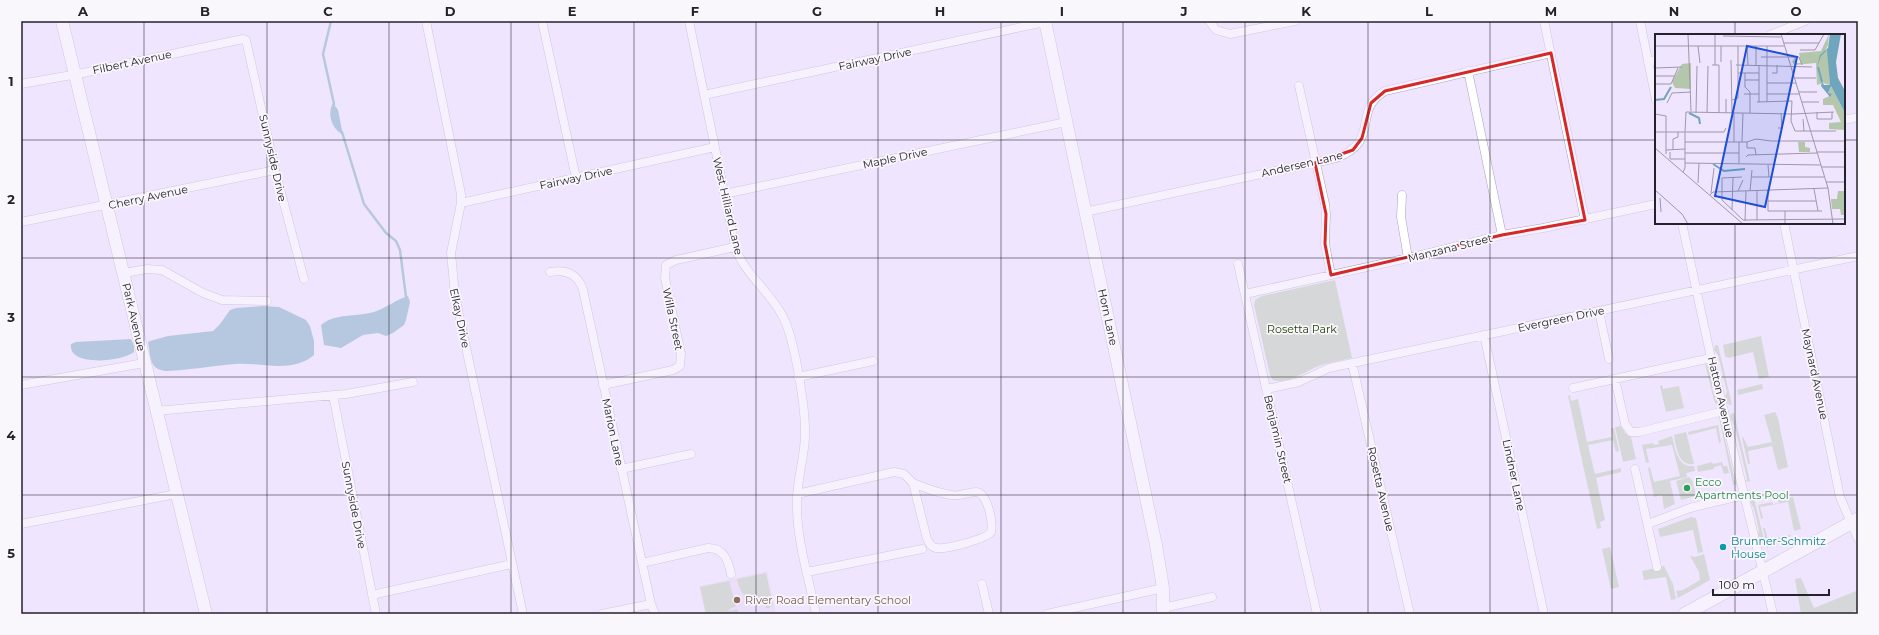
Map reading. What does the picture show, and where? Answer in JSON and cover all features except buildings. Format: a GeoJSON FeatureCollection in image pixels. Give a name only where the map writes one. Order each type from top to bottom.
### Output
{"type":"FeatureCollection","features":[{"type":"Feature","properties":{"kind":"main road"},"geometry":{"type":"LineString","coordinates":[[1685,614],[1855,520]]}},
{"type":"Feature","properties":{"kind":"street","name":"Park Avenue"},"geometry":{"type":"LineString","coordinates":[[62,21],[206,614]]}},
{"type":"Feature","properties":{"kind":"street","name":"Elkay Drive"},"geometry":{"type":"LineString","coordinates":[[426,21],[459,180],[461,202],[451,252],[453,283],[523,614]]}},
{"type":"Feature","properties":{"kind":"street"},"geometry":{"type":"LineString","coordinates":[[542,21],[576,178]]}},
{"type":"Feature","properties":{"kind":"street","name":"West Hilliard Lane"},"geometry":{"type":"LineString","coordinates":[[689,21],[735,247],[744,266],[772,300],[783,318],[789,335],[798,377],[805,437],[797,494],[798,522],[816,614]]}},
{"type":"Feature","properties":{"kind":"street"},"geometry":{"type":"LineString","coordinates":[[1209,21],[1216,30],[1220,32],[1236,34],[1295,21]]}},
{"type":"Feature","properties":{"kind":"street"},"geometry":{"type":"LineString","coordinates":[[1544,21],[1585,220]]}},
{"type":"Feature","properties":{"kind":"street"},"geometry":{"type":"LineString","coordinates":[[1640,21],[1652,61],[1655,90]]}},
{"type":"Feature","properties":{"kind":"street"},"geometry":{"type":"LineString","coordinates":[[1772,34],[1805,21]]}},
{"type":"Feature","properties":{"kind":"street","name":"Fairway Drive"},"geometry":{"type":"LineString","coordinates":[[704,95],[1045,22]]}},
{"type":"Feature","properties":{"kind":"street","name":"Horn Lane"},"geometry":{"type":"LineString","coordinates":[[1045,22],[1156,545],[1163,588],[1163,611]]}},
{"type":"Feature","properties":{"kind":"street","name":"Filbert Avenue"},"geometry":{"type":"LineString","coordinates":[[21,84],[243,39]]}},
{"type":"Feature","properties":{"kind":"street","name":"Sunnyside Drive"},"geometry":{"type":"LineString","coordinates":[[243,39],[247,41],[275,170],[304,279]]}},
{"type":"Feature","properties":{"kind":"street","name":"Andersen Lane"},"geometry":{"type":"LineString","coordinates":[[1085,212],[1336,158],[1353,150],[1362,138],[1365,130],[1367,112],[1378,95],[1385,91],[1551,53]]}},
{"type":"Feature","properties":{"kind":"street"},"geometry":{"type":"LineString","coordinates":[[1468,71],[1502,235]]}},
{"type":"Feature","properties":{"kind":"street"},"geometry":{"type":"LineString","coordinates":[[1299,86],[1326,214],[1325,244],[1331,275]]}},
{"type":"Feature","properties":{"kind":"street"},"geometry":{"type":"LineString","coordinates":[[1845,120],[1858,117]]}},
{"type":"Feature","properties":{"kind":"street","name":"Maple Drive"},"geometry":{"type":"LineString","coordinates":[[724,194],[1066,122]]}},
{"type":"Feature","properties":{"kind":"street","name":"Fairway Drive"},"geometry":{"type":"LineString","coordinates":[[461,202],[715,148]]}},
{"type":"Feature","properties":{"kind":"street","name":"Cherry Avenue"},"geometry":{"type":"LineString","coordinates":[[21,222],[275,170]]}},
{"type":"Feature","properties":{"kind":"street"},"geometry":{"type":"LineString","coordinates":[[1402,194],[1401,217],[1408,258]]}},
{"type":"Feature","properties":{"kind":"street","name":"Manzana Street"},"geometry":{"type":"LineString","coordinates":[[1245,294],[1408,258],[1502,235],[1585,220],[1655,204]]}},
{"type":"Feature","properties":{"kind":"street","name":"Hatton Avenue"},"geometry":{"type":"LineString","coordinates":[[1682,224],[1711,358],[1773,614]]}},
{"type":"Feature","properties":{"kind":"street","name":"Maynard Avenue"},"geometry":{"type":"LineString","coordinates":[[1784,224],[1840,497],[1855,520],[1858,539]]}},
{"type":"Feature","properties":{"kind":"street","name":"Willa Street"},"geometry":{"type":"LineString","coordinates":[[603,385],[682,367],[681,354],[665,278],[665,260],[676,260],[735,247]]}},
{"type":"Feature","properties":{"kind":"street","name":"Evergreen Drive"},"geometry":{"type":"LineString","coordinates":[[1267,389],[1299,382],[1322,370],[1352,363],[1858,256]]}},
{"type":"Feature","properties":{"kind":"street","name":"Benjamin Street"},"geometry":{"type":"LineString","coordinates":[[1238,264],[1317,614]]}},
{"type":"Feature","properties":{"kind":"street"},"geometry":{"type":"LineString","coordinates":[[124,273],[147,269],[162,270],[197,290],[222,300],[266,301]]}},
{"type":"Feature","properties":{"kind":"street","name":"Marion Lane"},"geometry":{"type":"LineString","coordinates":[[550,272],[569,272],[574,275],[581,284],[651,604],[655,614]]}},
{"type":"Feature","properties":{"kind":"street"},"geometry":{"type":"LineString","coordinates":[[1599,311],[1608,359]]}},
{"type":"Feature","properties":{"kind":"street","name":"Lindner Lane"},"geometry":{"type":"LineString","coordinates":[[1484,335],[1544,614]]}},
{"type":"Feature","properties":{"kind":"street"},"geometry":{"type":"LineString","coordinates":[[1573,388],[1711,358]]}},
{"type":"Feature","properties":{"kind":"street"},"geometry":{"type":"LineString","coordinates":[[798,377],[873,361]]}},
{"type":"Feature","properties":{"kind":"street"},"geometry":{"type":"LineString","coordinates":[[21,385],[144,363]]}},
{"type":"Feature","properties":{"kind":"street","name":"Rosetta Avenue"},"geometry":{"type":"LineString","coordinates":[[1352,363],[1410,614]]}},
{"type":"Feature","properties":{"kind":"street"},"geometry":{"type":"LineString","coordinates":[[1615,379],[1626,428],[1631,432],[1639,432],[1724,410]]}},
{"type":"Feature","properties":{"kind":"street"},"geometry":{"type":"LineString","coordinates":[[156,411],[333,395],[413,382]]}},
{"type":"Feature","properties":{"kind":"street","name":"Sunnyside Drive"},"geometry":{"type":"LineString","coordinates":[[333,395],[376,614]]}},
{"type":"Feature","properties":{"kind":"street"},"geometry":{"type":"LineString","coordinates":[[621,469],[691,454]]}},
{"type":"Feature","properties":{"kind":"street"},"geometry":{"type":"LineString","coordinates":[[1635,470],[1657,567]]}},
{"type":"Feature","properties":{"kind":"street"},"geometry":{"type":"LineString","coordinates":[[797,494],[894,472],[904,474],[913,483],[930,490],[954,496],[977,492],[981,494],[987,502],[991,532],[984,538],[944,548],[936,548],[932,546],[927,539],[913,483]]}},
{"type":"Feature","properties":{"kind":"street"},"geometry":{"type":"LineString","coordinates":[[21,524],[176,494]]}},
{"type":"Feature","properties":{"kind":"street"},"geometry":{"type":"LineString","coordinates":[[1648,524],[1693,508],[1744,495]]}},
{"type":"Feature","properties":{"kind":"street"},"geometry":{"type":"LineString","coordinates":[[642,563],[708,548],[715,549],[724,554],[731,574]]}},
{"type":"Feature","properties":{"kind":"street"},"geometry":{"type":"LineString","coordinates":[[807,572],[922,548]]}},
{"type":"Feature","properties":{"kind":"street"},"geometry":{"type":"LineString","coordinates":[[372,595],[512,564]]}},
{"type":"Feature","properties":{"kind":"street"},"geometry":{"type":"LineString","coordinates":[[982,584],[989,614]]}},
{"type":"Feature","properties":{"kind":"street"},"geometry":{"type":"LineString","coordinates":[[1048,614],[1163,588]]}},
{"type":"Feature","properties":{"kind":"street"},"geometry":{"type":"LineString","coordinates":[[1163,611],[1212,597]]}},
{"type":"Feature","properties":{"kind":"street"},"geometry":{"type":"LineString","coordinates":[[602,614],[651,604]]}},
{"type":"Feature","properties":{"kind":"highlighted area"},"geometry":{"type":"Polygon","coordinates":[[[1551,53],[1585,220],[1502,235],[1331,275],[1325,244],[1326,214],[1315,163],[1353,150],[1362,138],[1371,103],[1385,91],[1551,53]]]}},
{"type":"Feature","properties":{"kind":"shaded area","name":"River Road Elementary School"},"geometry":{"type":"Polygon","coordinates":[[[767,571],[776,614],[705,614],[699,586],[767,571]]]}},
{"type":"Feature","properties":{"kind":"green space","name":"Rosetta Park"},"geometry":{"type":"Polygon","coordinates":[[[1335,280],[1352,358],[1315,367],[1292,379],[1279,381],[1273,380],[1270,375],[1254,305],[1255,300],[1262,296],[1335,280]]]}},
{"type":"Feature","properties":{"kind":"green space"},"geometry":{"type":"Polygon","coordinates":[[[1761,336],[1769,377],[1759,379],[1753,352],[1728,358],[1725,356],[1723,345],[1761,336]]]}},
{"type":"Feature","properties":{"kind":"green space"},"geometry":{"type":"Polygon","coordinates":[[[1715,345],[1718,345],[1732,405],[1727,403],[1725,396],[1727,392],[1718,355],[1714,350],[1715,345]]]}},
{"type":"Feature","properties":{"kind":"green space"},"geometry":{"type":"Polygon","coordinates":[[[1705,364],[1710,366],[1713,392],[1720,405],[1718,408],[1714,400],[1705,364]]]}},
{"type":"Feature","properties":{"kind":"green space"},"geometry":{"type":"Polygon","coordinates":[[[1762,384],[1763,389],[1738,395],[1737,390],[1762,384]]]}},
{"type":"Feature","properties":{"kind":"green space"},"geometry":{"type":"Polygon","coordinates":[[[1662,385],[1663,389],[1679,386],[1684,408],[1666,412],[1660,386],[1662,385]]]}},
{"type":"Feature","properties":{"kind":"green space"},"geometry":{"type":"Polygon","coordinates":[[[1570,395],[1571,401],[1578,399],[1587,442],[1612,437],[1611,428],[1614,428],[1619,451],[1616,452],[1613,440],[1588,445],[1595,474],[1621,468],[1621,472],[1596,478],[1605,520],[1600,522],[1601,528],[1597,529],[1568,396],[1570,395]]]}},
{"type":"Feature","properties":{"kind":"green space"},"geometry":{"type":"Polygon","coordinates":[[[1775,412],[1778,418],[1788,467],[1778,470],[1772,446],[1748,451],[1750,464],[1748,464],[1742,438],[1743,437],[1748,447],[1772,442],[1764,415],[1775,412]]]}},
{"type":"Feature","properties":{"kind":"green space"},"geometry":{"type":"Polygon","coordinates":[[[1732,413],[1734,413],[1750,481],[1746,482],[1747,478],[1735,428],[1730,417],[1732,413]]]}},
{"type":"Feature","properties":{"kind":"green space"},"geometry":{"type":"Polygon","coordinates":[[[1719,417],[1723,418],[1723,430],[1735,481],[1738,484],[1733,485],[1719,417]]]}},
{"type":"Feature","properties":{"kind":"green space"},"geometry":{"type":"Polygon","coordinates":[[[1718,425],[1721,442],[1719,443],[1716,428],[1689,435],[1688,432],[1718,425]]]}},
{"type":"Feature","properties":{"kind":"green space"},"geometry":{"type":"Polygon","coordinates":[[[1621,426],[1625,433],[1631,437],[1636,459],[1623,462],[1615,427],[1621,426]]]}},
{"type":"Feature","properties":{"kind":"green space"},"geometry":{"type":"Polygon","coordinates":[[[1686,432],[1694,464],[1684,462],[1677,450],[1674,435],[1686,432]]]}},
{"type":"Feature","properties":{"kind":"green space"},"geometry":{"type":"Polygon","coordinates":[[[1672,436],[1680,461],[1688,466],[1694,466],[1695,471],[1686,473],[1687,477],[1670,481],[1675,504],[1664,509],[1662,495],[1654,497],[1648,468],[1650,467],[1654,482],[1680,476],[1672,445],[1646,449],[1649,462],[1646,463],[1642,445],[1653,443],[1654,445],[1659,444],[1658,441],[1672,436]]]}},
{"type":"Feature","properties":{"kind":"green space"},"geometry":{"type":"Polygon","coordinates":[[[1712,462],[1713,464],[1722,462],[1723,466],[1727,466],[1729,473],[1724,474],[1721,465],[1714,467],[1714,469],[1698,472],[1697,466],[1712,462]]]}},
{"type":"Feature","properties":{"kind":"green space"},"geometry":{"type":"Polygon","coordinates":[[[1689,477],[1692,480],[1696,496],[1681,500],[1676,481],[1689,477]]]}},
{"type":"Feature","properties":{"kind":"green space"},"geometry":{"type":"Polygon","coordinates":[[[1793,497],[1801,529],[1794,531],[1788,502],[1760,507],[1763,518],[1761,519],[1758,505],[1772,502],[1773,504],[1779,503],[1778,500],[1793,497]]]}},
{"type":"Feature","properties":{"kind":"green space"},"geometry":{"type":"Polygon","coordinates":[[[1754,498],[1765,544],[1760,545],[1758,535],[1759,530],[1754,509],[1750,501],[1754,498]]]}},
{"type":"Feature","properties":{"kind":"green space"},"geometry":{"type":"Polygon","coordinates":[[[1691,517],[1696,518],[1703,552],[1698,553],[1693,530],[1660,537],[1658,529],[1691,517]]]}},
{"type":"Feature","properties":{"kind":"green space"},"geometry":{"type":"Polygon","coordinates":[[[1763,528],[1765,528],[1768,540],[1791,536],[1777,544],[1773,541],[1768,543],[1769,547],[1767,548],[1763,528]]]}},
{"type":"Feature","properties":{"kind":"green space"},"geometry":{"type":"Polygon","coordinates":[[[1610,547],[1619,587],[1611,589],[1602,549],[1610,547]]]}},
{"type":"Feature","properties":{"kind":"green space"},"geometry":{"type":"Polygon","coordinates":[[[1704,554],[1710,580],[1678,598],[1676,591],[1683,590],[1700,580],[1699,572],[1690,556],[1695,557],[1704,554]]]}},
{"type":"Feature","properties":{"kind":"green space"},"geometry":{"type":"Polygon","coordinates":[[[1664,566],[1673,584],[1676,599],[1671,600],[1666,577],[1644,580],[1642,571],[1664,566]]]}},
{"type":"Feature","properties":{"kind":"green space"},"geometry":{"type":"Polygon","coordinates":[[[766,573],[773,605],[768,609],[742,593],[737,579],[766,573]]]}},
{"type":"Feature","properties":{"kind":"green space"},"geometry":{"type":"Polygon","coordinates":[[[1801,578],[1814,608],[1856,591],[1858,594],[1858,609],[1849,614],[1801,614],[1795,579],[1801,578]]]}},
{"type":"Feature","properties":{"kind":"green space"},"geometry":{"type":"Polygon","coordinates":[[[729,581],[736,606],[728,610],[730,611],[737,609],[740,614],[706,614],[700,587],[729,581]]]}},
{"type":"Feature","properties":{"kind":"water"},"geometry":{"type":"Polygon","coordinates":[[[333,103],[338,110],[343,135],[336,129],[331,120],[330,112],[333,103]]]}},
{"type":"Feature","properties":{"kind":"water"},"geometry":{"type":"Polygon","coordinates":[[[408,296],[410,302],[404,325],[393,333],[386,336],[378,333],[363,335],[341,348],[324,345],[321,325],[327,321],[339,317],[374,312],[408,296]]]}},
{"type":"Feature","properties":{"kind":"water"},"geometry":{"type":"Polygon","coordinates":[[[263,306],[279,307],[306,320],[310,326],[314,341],[314,355],[305,361],[286,366],[235,364],[167,371],[161,370],[154,366],[148,342],[168,336],[213,331],[230,310],[236,308],[263,306]]]}},
{"type":"Feature","properties":{"kind":"water"},"geometry":{"type":"Polygon","coordinates":[[[131,339],[134,346],[134,352],[119,358],[108,360],[86,359],[77,356],[72,351],[71,344],[76,342],[131,339]]]}},
{"type":"Feature","properties":{"kind":"waterway"},"geometry":{"type":"LineString","coordinates":[[331,21],[323,54],[334,104]]}},
{"type":"Feature","properties":{"kind":"waterway"},"geometry":{"type":"LineString","coordinates":[[342,132],[364,204],[386,233],[396,241],[400,250],[406,297]]}},
{"type":"Feature","properties":{"kind":"place","name":"Ecco Apartments Pool"},"geometry":{"type":"Point","coordinates":[1687,488]}},
{"type":"Feature","properties":{"kind":"place","name":"Brunner-Schmitz House"},"geometry":{"type":"Point","coordinates":[1723,547]}},
{"type":"Feature","properties":{"kind":"place","name":"River Road Elementary School"},"geometry":{"type":"Point","coordinates":[737,600]}}]}
